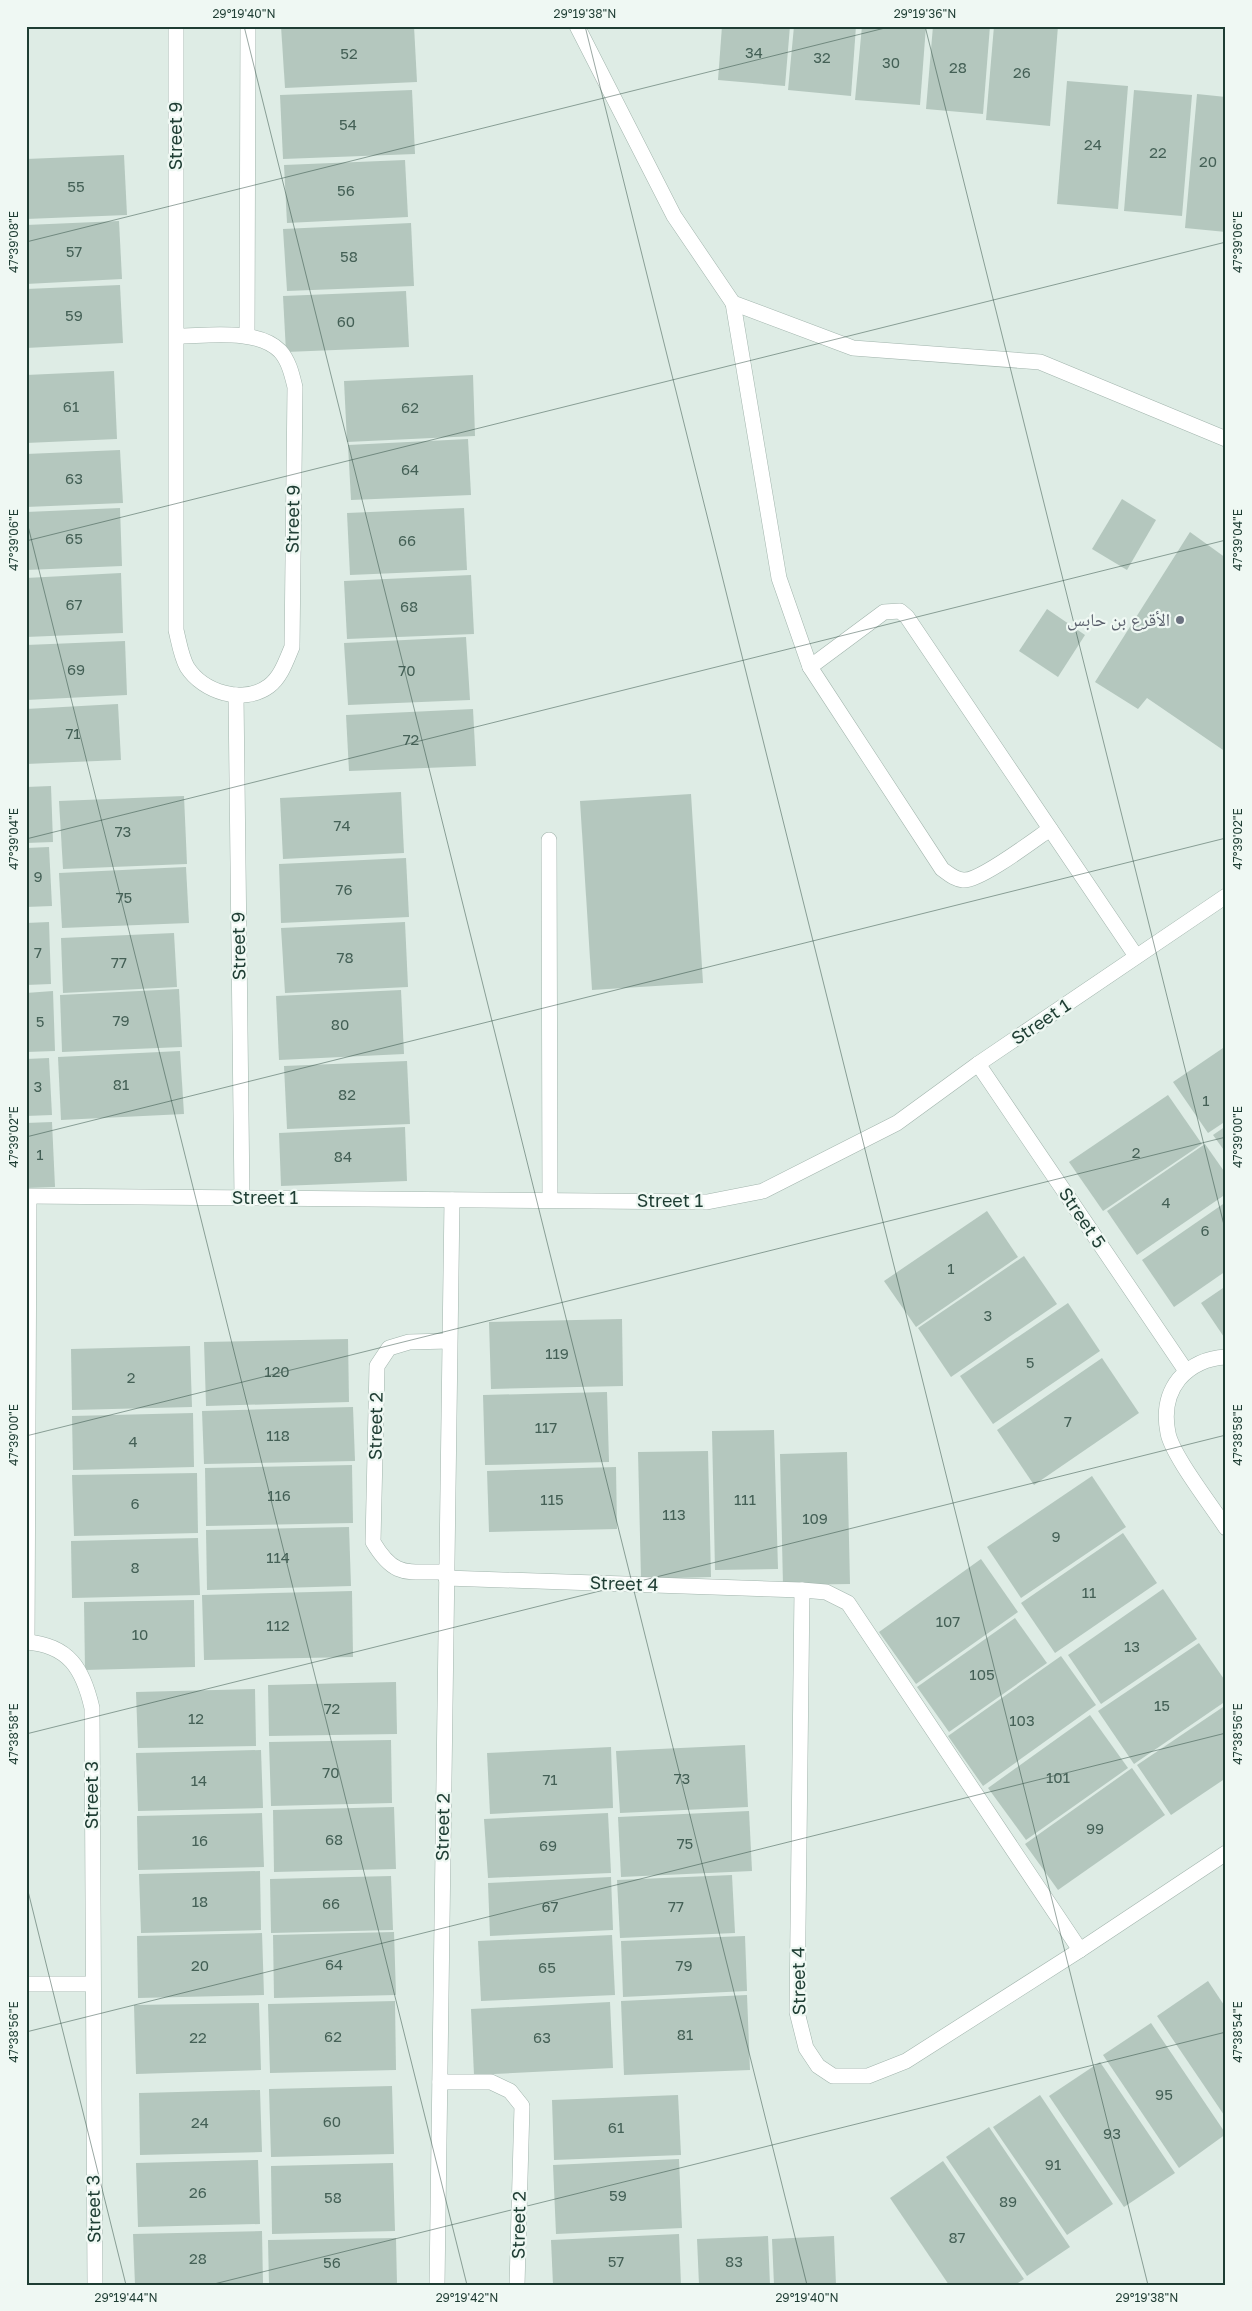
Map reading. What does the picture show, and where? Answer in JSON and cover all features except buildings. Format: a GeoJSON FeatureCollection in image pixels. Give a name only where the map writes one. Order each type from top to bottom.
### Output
{"type":"FeatureCollection","features":[{"type":"Feature","properties":{"kind":"street","name":"Street 9"},"geometry":{"type":"LineString","coordinates":[[176,26],[176,336],[176,630],[187,667],[203,682],[220,692],[236,695],[251,694],[269,686],[284,669],[292,647],[295,387],[291,369],[281,352],[265,340],[247,336],[176,336]]}},
{"type":"Feature","properties":{"kind":"street"},"geometry":{"type":"LineString","coordinates":[[247,336],[248,26]]}},
{"type":"Feature","properties":{"kind":"street"},"geometry":{"type":"LineString","coordinates":[[577,26],[674,216],[733,303],[779,578],[810,667],[942,869],[953,878],[964,881],[979,876],[1050,829]]}},
{"type":"Feature","properties":{"kind":"street"},"geometry":{"type":"LineString","coordinates":[[733,303],[853,348],[1040,362],[1226,439]]}},
{"type":"Feature","properties":{"kind":"street"},"geometry":{"type":"LineString","coordinates":[[810,667],[884,612],[900,612],[907,617],[1136,956]]}},
{"type":"Feature","properties":{"kind":"street","name":"Street 9"},"geometry":{"type":"LineString","coordinates":[[236,695],[242,1198]]}},
{"type":"Feature","properties":{"kind":"street"},"geometry":{"type":"LineString","coordinates":[[549,840],[550,1200]]}},
{"type":"Feature","properties":{"kind":"street","name":"Street 1"},"geometry":{"type":"LineString","coordinates":[[28,1196],[708,1202],[764,1191],[897,1122],[978,1064],[1226,896]]}},
{"type":"Feature","properties":{"kind":"street","name":"Street 5"},"geometry":{"type":"LineString","coordinates":[[978,1064],[1186,1371]]}},
{"type":"Feature","properties":{"kind":"street","name":"Street 3"},"geometry":{"type":"LineString","coordinates":[[28,1196],[27,1642],[54,1647],[70,1659],[86,1684],[92,1708],[94,2285]]}},
{"type":"Feature","properties":{"kind":"street","name":"Street 2"},"geometry":{"type":"LineString","coordinates":[[437,2285],[452,1200]]}},
{"type":"Feature","properties":{"kind":"street","name":"Street 2"},"geometry":{"type":"LineString","coordinates":[[446,1575],[400,1571],[383,1559],[372,1542],[377,1366],[389,1348],[409,1342],[449,1341]]}},
{"type":"Feature","properties":{"kind":"street"},"geometry":{"type":"LineString","coordinates":[[1226,1357],[1207,1358],[1186,1371],[1170,1390],[1166,1412],[1168,1434],[1176,1452],[1226,1528]]}},
{"type":"Feature","properties":{"kind":"street","name":"Street 4"},"geometry":{"type":"LineString","coordinates":[[446,1575],[802,1590],[826,1592],[848,1603],[1080,1950]]}},
{"type":"Feature","properties":{"kind":"street","name":"Street 4"},"geometry":{"type":"LineString","coordinates":[[802,1590],[797,2012],[806,2048],[818,2066],[833,2076],[868,2076],[906,2061],[1080,1950],[1226,1853]]}},
{"type":"Feature","properties":{"kind":"street"},"geometry":{"type":"LineString","coordinates":[[26,1984],[92,1984]]}},
{"type":"Feature","properties":{"kind":"street","name":"Street 2"},"geometry":{"type":"LineString","coordinates":[[440,2082],[491,2082],[510,2091],[522,2106],[517,2285]]}},
{"type":"Feature","properties":{"kind":"place","name":"الأقرع بن حابس"},"geometry":{"type":"Point","coordinates":[1180,620]}}]}
